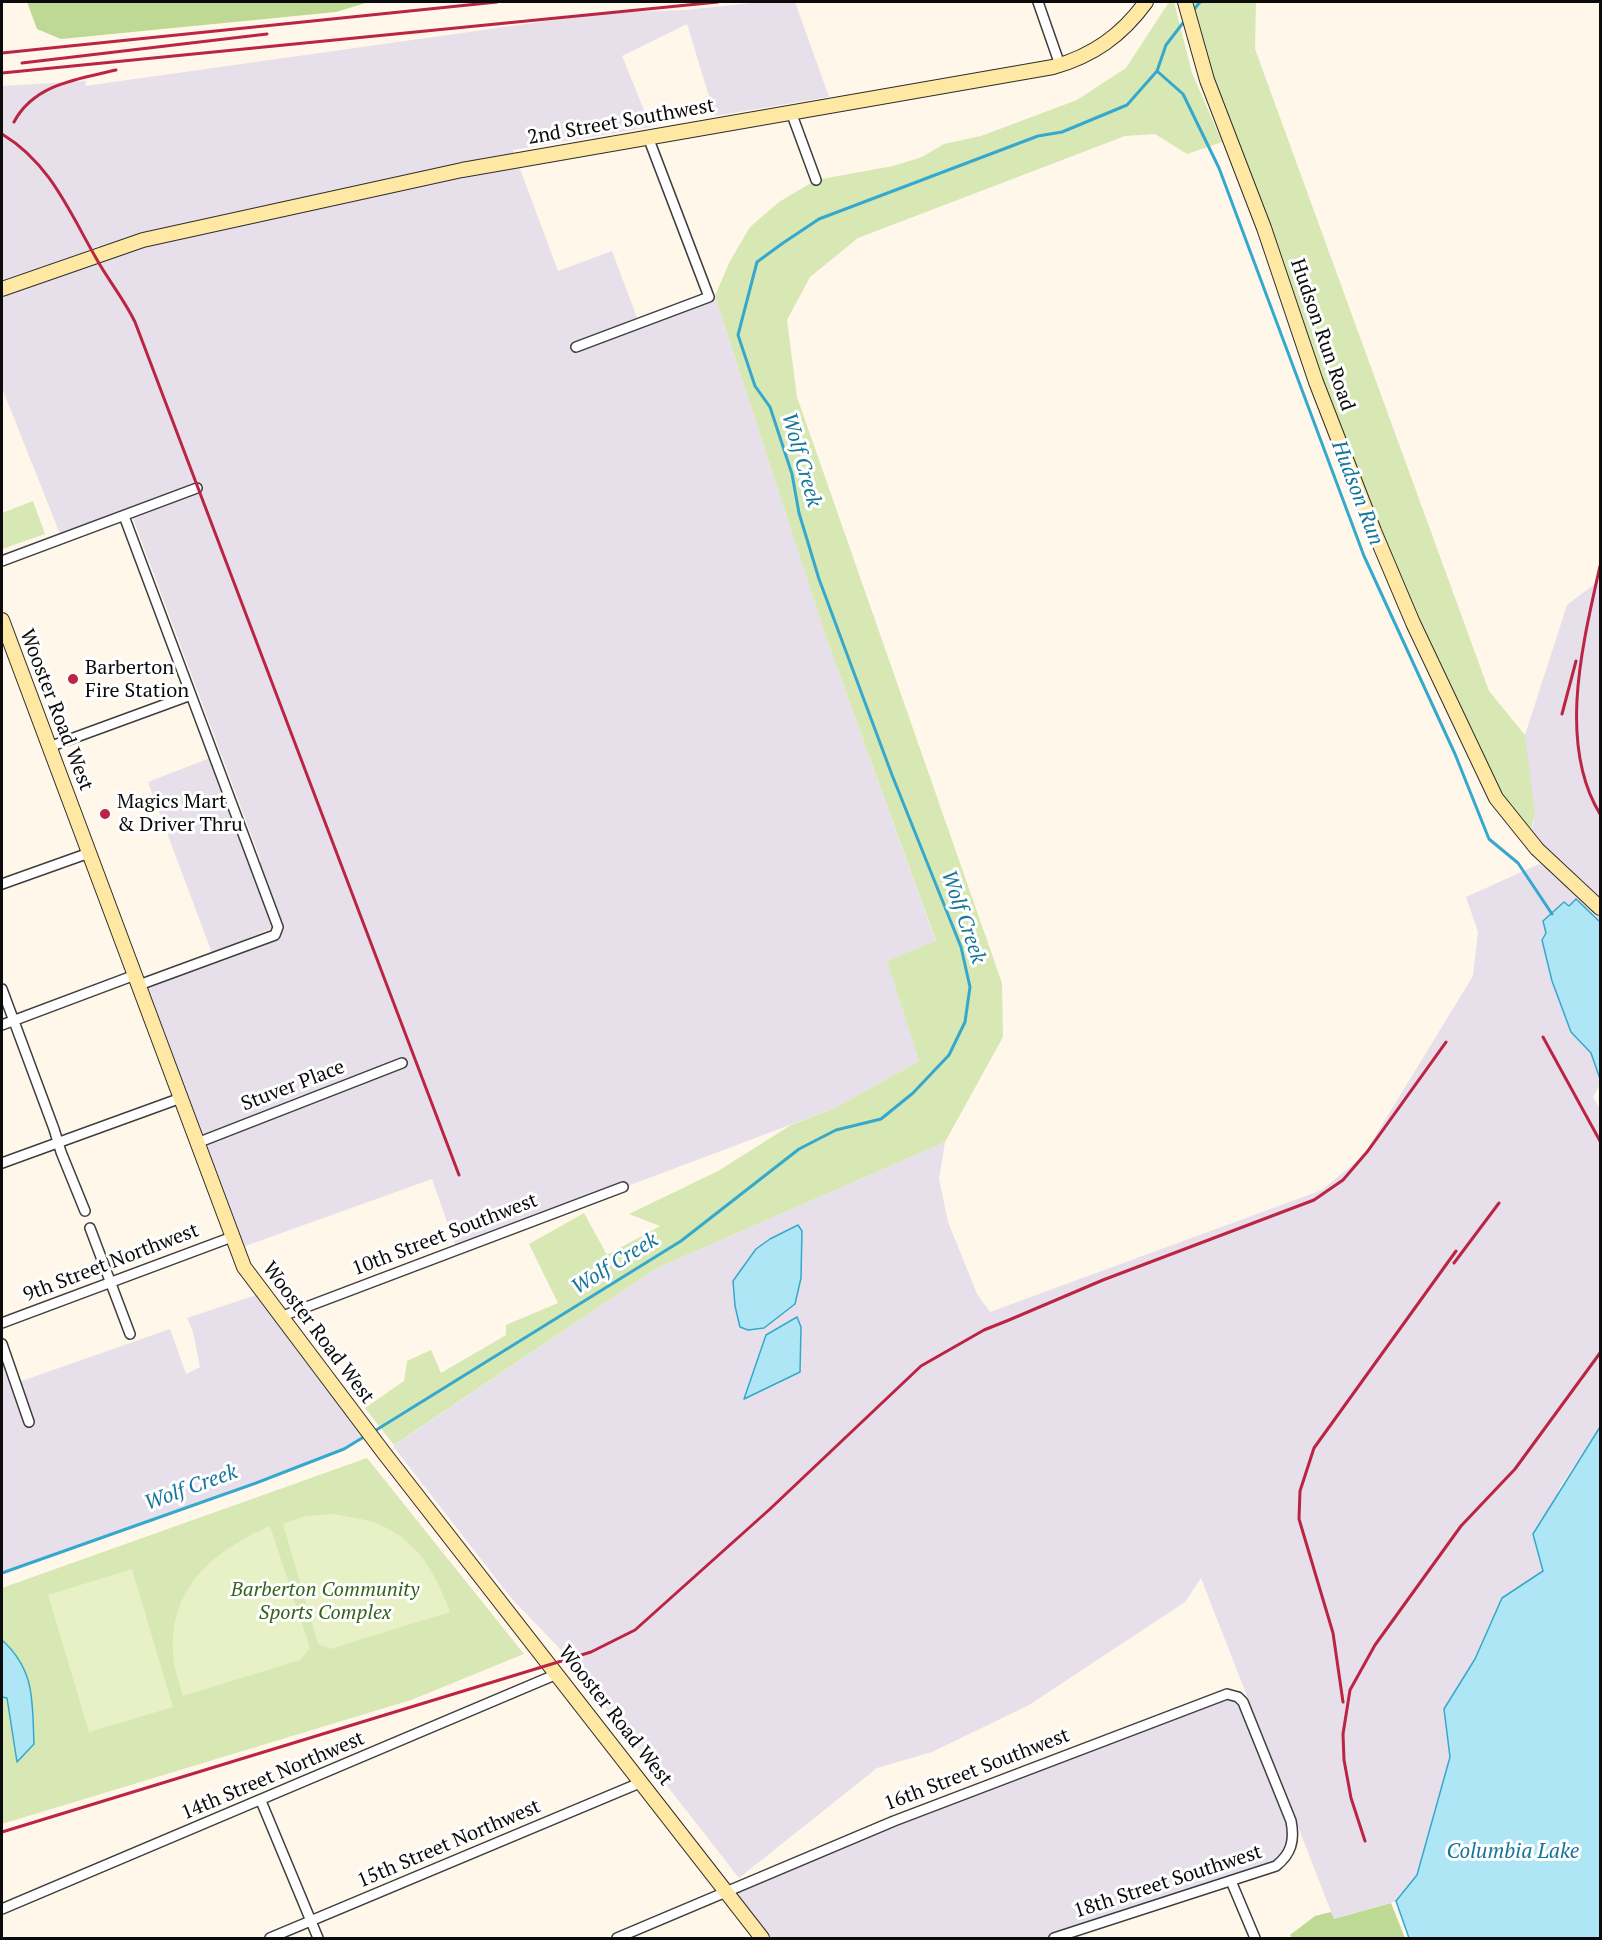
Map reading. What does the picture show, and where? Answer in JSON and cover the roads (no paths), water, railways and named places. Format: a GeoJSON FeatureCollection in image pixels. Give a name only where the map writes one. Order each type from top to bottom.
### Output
{"type":"FeatureCollection","features":[{"type":"Feature","properties":{"kind":"main road","name":"2nd Street Southwest"},"geometry":{"type":"LineString","coordinates":[[2,289],[143,240],[452,172],[1060,65],[1104,45],[1123,30],[1146,2]]}},
{"type":"Feature","properties":{"kind":"main road","name":"Hudson Run Road"},"geometry":{"type":"LineString","coordinates":[[1185,2],[1207,80],[1264,228],[1332,425],[1374,531],[1426,651],[1496,798],[1537,849],[1600,908]]}},
{"type":"Feature","properties":{"kind":"main road","name":"Wooster Road West"},"geometry":{"type":"LineString","coordinates":[[2,620],[244,1267],[384,1453],[762,1938]]}},
{"type":"Feature","properties":{"kind":"street"},"geometry":{"type":"LineString","coordinates":[[1038,2],[1060,65]]}},
{"type":"Feature","properties":{"kind":"street"},"geometry":{"type":"LineString","coordinates":[[791,112],[816,180]]}},
{"type":"Feature","properties":{"kind":"street"},"geometry":{"type":"LineString","coordinates":[[576,346],[709,297],[648,137]]}},
{"type":"Feature","properties":{"kind":"street"},"geometry":{"type":"LineString","coordinates":[[2,561],[197,488]]}},
{"type":"Feature","properties":{"kind":"street"},"geometry":{"type":"LineString","coordinates":[[2,1025],[275,935],[278,927],[124,516]]}},
{"type":"Feature","properties":{"kind":"street"},"geometry":{"type":"LineString","coordinates":[[49,747],[191,695]]}},
{"type":"Feature","properties":{"kind":"street"},"geometry":{"type":"LineString","coordinates":[[2,884],[89,853]]}},
{"type":"Feature","properties":{"kind":"street"},"geometry":{"type":"LineString","coordinates":[[2,989],[85,1211]]}},
{"type":"Feature","properties":{"kind":"street","name":"Stuver Place"},"geometry":{"type":"LineString","coordinates":[[197,1143],[402,1063]]}},
{"type":"Feature","properties":{"kind":"street"},"geometry":{"type":"LineString","coordinates":[[2,1163],[181,1098]]}},
{"type":"Feature","properties":{"kind":"street","name":"10th Street Southwest"},"geometry":{"type":"LineString","coordinates":[[280,1317],[623,1186]]}},
{"type":"Feature","properties":{"kind":"street"},"geometry":{"type":"LineString","coordinates":[[90,1228],[130,1334]]}},
{"type":"Feature","properties":{"kind":"street","name":"9th Street Northwest"},"geometry":{"type":"LineString","coordinates":[[2,1323],[232,1237]]}},
{"type":"Feature","properties":{"kind":"street"},"geometry":{"type":"LineString","coordinates":[[2,1344],[29,1422]]}},
{"type":"Feature","properties":{"kind":"street","name":"14th Street Northwest"},"geometry":{"type":"LineString","coordinates":[[2,1909],[557,1674]]}},
{"type":"Feature","properties":{"kind":"street","name":"16th Street Southwest"},"geometry":{"type":"LineString","coordinates":[[617,1938],[894,1821],[1231,1694],[1241,1699],[1291,1821],[1292,1842],[1288,1854]]}},
{"type":"Feature","properties":{"kind":"street","name":"15th Street Northwest"},"geometry":{"type":"LineString","coordinates":[[270,1938],[642,1782]]}},
{"type":"Feature","properties":{"kind":"street"},"geometry":{"type":"LineString","coordinates":[[261,1801],[318,1938]]}},
{"type":"Feature","properties":{"kind":"street","name":"18th Street Southwest"},"geometry":{"type":"LineString","coordinates":[[1054,1938],[1276,1866],[1288,1854]]}},
{"type":"Feature","properties":{"kind":"street"},"geometry":{"type":"LineString","coordinates":[[1231,1881],[1255,1938]]}},
{"type":"Feature","properties":{"kind":"water"},"geometry":{"type":"Polygon","coordinates":[[[1576,899],[1600,922],[1600,1079],[1591,1053],[1571,1032],[1552,981],[1542,940],[1546,933],[1543,921],[1564,902],[1569,906],[1576,899]]]}},
{"type":"Feature","properties":{"kind":"water"},"geometry":{"type":"Polygon","coordinates":[[[798,1225],[802,1231],[801,1278],[795,1304],[764,1328],[748,1330],[740,1327],[733,1281],[756,1249],[798,1225]]]}},
{"type":"Feature","properties":{"kind":"water"},"geometry":{"type":"Polygon","coordinates":[[[797,1317],[801,1327],[800,1372],[744,1399],[766,1335],[797,1317]]]}},
{"type":"Feature","properties":{"kind":"water","name":"Columbia Lake"},"geometry":{"type":"Polygon","coordinates":[[[1600,1427],[1600,1938],[1409,1938],[1396,1901],[1417,1875],[1450,1757],[1444,1709],[1475,1659],[1502,1598],[1543,1571],[1533,1534],[1600,1427]]]}},
{"type":"Feature","properties":{"kind":"water"},"geometry":{"type":"Polygon","coordinates":[[[2,1640],[21,1663],[27,1675],[32,1701],[34,1744],[17,1762],[7,1698],[2,1697],[2,1640]]]}},
{"type":"Feature","properties":{"kind":"waterway","name":"Wolf Creek"},"geometry":{"type":"LineString","coordinates":[[1192,12],[1200,2]]}},
{"type":"Feature","properties":{"kind":"waterway","name":"Wolf Creek"},"geometry":{"type":"LineString","coordinates":[[373,1432],[681,1241],[799,1149],[836,1130],[881,1119],[913,1093],[949,1055],[965,1022],[970,987],[961,947],[892,775],[819,579],[799,513],[792,474],[770,407],[755,386],[738,335],[757,262],[783,243],[819,219],[1038,136],[1062,132],[1127,105],[1157,71],[1166,45],[1186,19]]}},
{"type":"Feature","properties":{"kind":"waterway","name":"Hudson Run"},"geometry":{"type":"LineString","coordinates":[[1157,71],[1183,94],[1219,168],[1364,556],[1455,754],[1489,839],[1518,863],[1552,914]]}},
{"type":"Feature","properties":{"kind":"waterway","name":"Wolf Creek"},"geometry":{"type":"LineString","coordinates":[[2,1573],[256,1483],[344,1449],[367,1435]]}},
{"type":"Feature","properties":{"kind":"railway"},"geometry":{"type":"LineString","coordinates":[[2,53],[497,2]]}},
{"type":"Feature","properties":{"kind":"railway"},"geometry":{"type":"LineString","coordinates":[[2,73],[718,2]]}},
{"type":"Feature","properties":{"kind":"railway"},"geometry":{"type":"LineString","coordinates":[[22,63],[267,34]]}},
{"type":"Feature","properties":{"kind":"railway"},"geometry":{"type":"LineString","coordinates":[[14,122],[23,109],[45,91],[72,80],[116,70]]}},
{"type":"Feature","properties":{"kind":"railway"},"geometry":{"type":"LineString","coordinates":[[2,134],[33,159],[57,189],[135,322],[459,1175]]}},
{"type":"Feature","properties":{"kind":"railway"},"geometry":{"type":"LineString","coordinates":[[1600,566],[1581,660],[1577,725],[1579,756],[1587,786],[1600,814]]}},
{"type":"Feature","properties":{"kind":"railway"},"geometry":{"type":"LineString","coordinates":[[1562,714],[1576,661]]}},
{"type":"Feature","properties":{"kind":"railway"},"geometry":{"type":"LineString","coordinates":[[1543,1037],[1600,1141]]}},
{"type":"Feature","properties":{"kind":"railway"},"geometry":{"type":"LineString","coordinates":[[2,1832],[591,1652],[635,1630],[770,1509],[921,1366],[984,1330],[1103,1280],[1314,1200],[1343,1180],[1367,1152],[1446,1042]]}},
{"type":"Feature","properties":{"kind":"railway"},"geometry":{"type":"LineString","coordinates":[[1454,1263],[1499,1203]]}},
{"type":"Feature","properties":{"kind":"railway"},"geometry":{"type":"LineString","coordinates":[[1343,1702],[1333,1633],[1299,1519],[1300,1491],[1314,1448],[1456,1251]]}},
{"type":"Feature","properties":{"kind":"railway"},"geometry":{"type":"LineString","coordinates":[[1365,1841],[1351,1798],[1344,1760],[1343,1734],[1350,1690],[1375,1645],[1461,1526],[1515,1469],[1600,1353]]}},
{"type":"Feature","properties":{"kind":"place","name":"Barberton Fire Station"},"geometry":{"type":"Point","coordinates":[73,679]}},
{"type":"Feature","properties":{"kind":"place","name":"Magics Mart & Driver Thru"},"geometry":{"type":"Point","coordinates":[105,814]}},
{"type":"Feature","properties":{"kind":"park label","name":"Barberton Community Sports Complex"},"geometry":{"type":"Point","coordinates":[325,1602]}}]}
